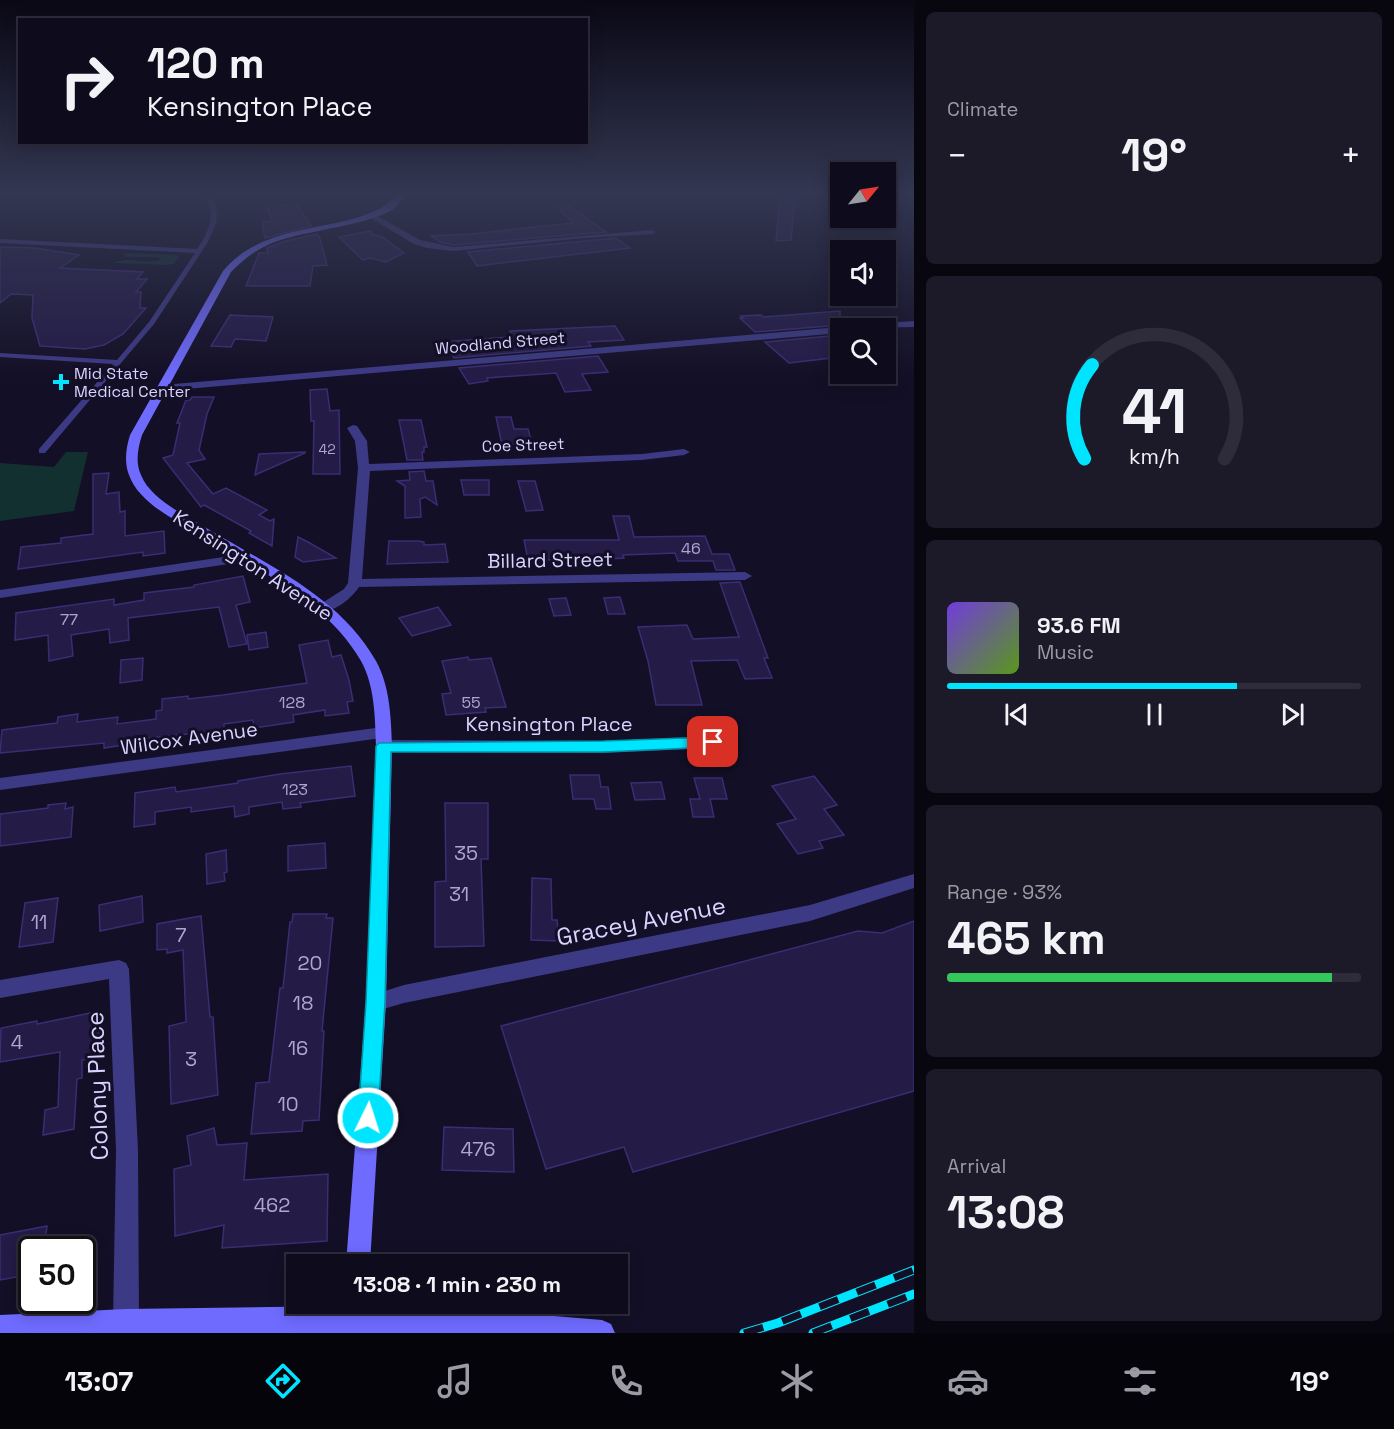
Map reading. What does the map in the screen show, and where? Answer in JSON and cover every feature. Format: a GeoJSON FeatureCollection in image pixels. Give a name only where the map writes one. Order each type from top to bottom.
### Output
{"type":"FeatureCollection","features":[{"type":"Feature","properties":{"kind":"main road","name":"Kensington Avenue"},"geometry":{"type":"LineString","coordinates":[[242,254],[227,271],[136,435],[132,448],[132,463],[135,476],[143,488],[164,507],[324,608],[358,642],[370,663],[379,689],[384,740],[376,1002],[359,1254]]}},
{"type":"Feature","properties":{"kind":"main road"},"geometry":{"type":"LineString","coordinates":[[0,1328],[126,1322],[355,1319],[518,1326],[602,1333]]}},
{"type":"Feature","properties":{"kind":"street"},"geometry":{"type":"LineString","coordinates":[[896,325],[914,324]]}},
{"type":"Feature","properties":{"kind":"street","name":"Woodland Street"},"geometry":{"type":"LineString","coordinates":[[162,388],[830,331]]}},
{"type":"Feature","properties":{"kind":"street"},"geometry":{"type":"LineString","coordinates":[[324,608],[349,592],[355,583],[364,468],[361,441],[353,428]]}},
{"type":"Feature","properties":{"kind":"street","name":"Coe Street"},"geometry":{"type":"LineString","coordinates":[[364,468],[642,457],[684,452]]}},
{"type":"Feature","properties":{"kind":"street"},"geometry":{"type":"LineString","coordinates":[[0,594],[244,558]]}},
{"type":"Feature","properties":{"kind":"street","name":"Billard Street"},"geometry":{"type":"LineString","coordinates":[[355,583],[745,576]]}},
{"type":"Feature","properties":{"kind":"street","name":"Kensington Place"},"geometry":{"type":"LineString","coordinates":[[384,740],[604,747],[713,742]]}},
{"type":"Feature","properties":{"kind":"street","name":"Wilcox Avenue"},"geometry":{"type":"LineString","coordinates":[[0,784],[384,740]]}},
{"type":"Feature","properties":{"kind":"street","name":"Gracey Avenue"},"geometry":{"type":"LineString","coordinates":[[376,1002],[404,994],[810,913],[914,881]]}},
{"type":"Feature","properties":{"kind":"street","name":"Colony Place"},"geometry":{"type":"LineString","coordinates":[[0,989],[119,969],[127,1150],[126,1322]]}},
{"type":"Feature","properties":{"kind":"lane"},"geometry":{"type":"LineString","coordinates":[[42,451],[152,323],[197,254]]}},
{"type":"Feature","properties":{"kind":"lane"},"geometry":{"type":"LineString","coordinates":[[0,355],[118,362]]}},
{"type":"Feature","properties":{"kind":"green space"},"geometry":{"type":"Polygon","coordinates":[[[122,254],[177,255],[179,257],[174,264],[167,265],[114,263],[126,260],[156,261],[161,259],[126,257],[122,254]]]}},
{"type":"Feature","properties":{"kind":"green space"},"geometry":{"type":"Polygon","coordinates":[[[66,452],[88,452],[74,511],[0,521],[0,463],[54,467],[66,452]]]}},
{"type":"Feature","properties":{"kind":"building"},"geometry":{"type":"Polygon","coordinates":[[[0,254],[79,255],[60,268],[143,272],[137,279],[147,279],[136,292],[141,292],[140,308],[146,308],[123,334],[104,345],[85,349],[40,346],[32,318],[33,295],[11,294],[0,303],[0,254]]]}},
{"type":"Feature","properties":{"kind":"building"},"geometry":{"type":"Polygon","coordinates":[[[259,254],[324,254],[327,265],[313,266],[310,286],[246,286],[259,254]]]}},
{"type":"Feature","properties":{"kind":"building"},"geometry":{"type":"Polygon","coordinates":[[[357,254],[402,254],[386,262],[370,258],[363,260],[357,254]]]}},
{"type":"Feature","properties":{"kind":"building"},"geometry":{"type":"Polygon","coordinates":[[[469,254],[577,254],[477,266],[469,254]]]}},
{"type":"Feature","properties":{"kind":"building"},"geometry":{"type":"Polygon","coordinates":[[[840,311],[840,318],[830,318],[830,326],[755,332],[740,318],[743,318],[741,316],[761,315],[763,317],[840,311]]]}},
{"type":"Feature","properties":{"kind":"building"},"geometry":{"type":"Polygon","coordinates":[[[230,315],[273,317],[266,341],[235,339],[231,347],[211,346],[230,315]]]}},
{"type":"Feature","properties":{"kind":"building"},"geometry":{"type":"Polygon","coordinates":[[[615,326],[624,340],[588,342],[591,346],[454,358],[444,342],[509,337],[512,335],[510,331],[615,326]]]}},
{"type":"Feature","properties":{"kind":"building"},"geometry":{"type":"Polygon","coordinates":[[[830,336],[830,358],[789,363],[765,342],[830,336]]]}},
{"type":"Feature","properties":{"kind":"building"},"geometry":{"type":"Polygon","coordinates":[[[598,356],[608,372],[582,374],[591,390],[565,392],[556,373],[487,378],[488,381],[469,384],[459,368],[598,356]]]}},
{"type":"Feature","properties":{"kind":"building"},"geometry":{"type":"Polygon","coordinates":[[[327,389],[330,411],[339,410],[340,474],[313,474],[314,421],[311,421],[310,390],[327,389]]]}},
{"type":"Feature","properties":{"kind":"building"},"geometry":{"type":"Polygon","coordinates":[[[192,397],[214,397],[207,414],[199,450],[205,459],[187,463],[213,494],[226,488],[267,510],[259,515],[270,521],[274,519],[272,546],[249,533],[251,531],[204,505],[201,507],[163,458],[173,455],[180,423],[177,423],[186,400],[192,397]]]}},
{"type":"Feature","properties":{"kind":"building"},"geometry":{"type":"Polygon","coordinates":[[[496,417],[511,417],[514,429],[528,429],[532,443],[502,445],[496,417]]]}},
{"type":"Feature","properties":{"kind":"building"},"geometry":{"type":"Polygon","coordinates":[[[399,420],[421,420],[427,447],[424,447],[424,452],[422,452],[423,460],[407,460],[399,420]]]}},
{"type":"Feature","properties":{"kind":"building"},"geometry":{"type":"Polygon","coordinates":[[[305,453],[255,475],[259,454],[305,453]]]}},
{"type":"Feature","properties":{"kind":"building"},"geometry":{"type":"Polygon","coordinates":[[[424,471],[426,481],[433,481],[437,505],[425,497],[420,499],[421,517],[405,518],[405,486],[397,481],[410,480],[409,472],[424,471]]]}},
{"type":"Feature","properties":{"kind":"building"},"geometry":{"type":"Polygon","coordinates":[[[109,473],[106,494],[119,492],[120,512],[125,511],[125,536],[164,531],[165,553],[143,556],[143,552],[18,569],[21,547],[61,543],[61,538],[93,534],[93,474],[109,473]]]}},
{"type":"Feature","properties":{"kind":"building"},"geometry":{"type":"Polygon","coordinates":[[[461,480],[489,480],[489,495],[464,495],[461,480]]]}},
{"type":"Feature","properties":{"kind":"building"},"geometry":{"type":"Polygon","coordinates":[[[518,481],[535,481],[543,510],[526,511],[518,481]]]}},
{"type":"Feature","properties":{"kind":"building"},"geometry":{"type":"Polygon","coordinates":[[[613,516],[629,516],[634,537],[705,536],[712,554],[729,554],[735,570],[716,570],[713,561],[678,561],[675,553],[623,555],[624,558],[584,560],[528,560],[524,540],[619,540],[613,516]]]}},
{"type":"Feature","properties":{"kind":"building"},"geometry":{"type":"Polygon","coordinates":[[[298,537],[336,558],[303,562],[295,557],[298,537]]]}},
{"type":"Feature","properties":{"kind":"building"},"geometry":{"type":"Polygon","coordinates":[[[389,541],[419,541],[424,542],[424,545],[445,544],[448,562],[387,564],[389,541]]]}},
{"type":"Feature","properties":{"kind":"building"},"geometry":{"type":"Polygon","coordinates":[[[243,576],[250,602],[236,605],[247,644],[229,647],[219,607],[128,618],[129,640],[110,643],[109,629],[71,635],[73,656],[49,661],[48,635],[15,640],[16,613],[114,599],[114,605],[144,600],[144,593],[194,587],[194,585],[243,576]]]}},
{"type":"Feature","properties":{"kind":"building"},"geometry":{"type":"Polygon","coordinates":[[[740,582],[768,658],[764,658],[772,678],[745,679],[737,660],[691,661],[702,705],[656,705],[648,661],[638,627],[687,625],[693,639],[739,637],[720,583],[740,582]]]}},
{"type":"Feature","properties":{"kind":"building"},"geometry":{"type":"Polygon","coordinates":[[[620,597],[625,614],[608,614],[604,598],[620,597]]]}},
{"type":"Feature","properties":{"kind":"building"},"geometry":{"type":"Polygon","coordinates":[[[566,598],[571,615],[554,616],[549,599],[566,598]]]}},
{"type":"Feature","properties":{"kind":"building"},"geometry":{"type":"Polygon","coordinates":[[[438,607],[451,625],[412,636],[399,618],[438,607]]]}},
{"type":"Feature","properties":{"kind":"building"},"geometry":{"type":"Polygon","coordinates":[[[266,632],[268,647],[249,650],[247,635],[266,632]]]}},
{"type":"Feature","properties":{"kind":"building"},"geometry":{"type":"Polygon","coordinates":[[[328,640],[332,657],[341,655],[349,680],[353,701],[347,702],[349,713],[325,716],[325,710],[293,715],[294,722],[254,728],[253,720],[224,724],[224,730],[123,741],[123,745],[104,748],[104,743],[0,753],[2,730],[57,723],[58,717],[78,714],[77,722],[118,717],[117,724],[156,719],[156,711],[162,710],[162,699],[188,696],[188,699],[307,683],[299,645],[328,640]]]}},
{"type":"Feature","properties":{"kind":"building"},"geometry":{"type":"Polygon","coordinates":[[[468,657],[469,660],[491,658],[506,707],[485,708],[486,712],[446,715],[442,694],[451,693],[442,661],[468,657]]]}},
{"type":"Feature","properties":{"kind":"building"},"geometry":{"type":"Polygon","coordinates":[[[143,658],[142,680],[120,683],[121,660],[143,658]]]}},
{"type":"Feature","properties":{"kind":"building"},"geometry":{"type":"Polygon","coordinates":[[[351,766],[355,796],[300,803],[301,807],[283,809],[282,802],[249,807],[249,814],[235,817],[234,806],[191,812],[191,807],[155,812],[155,824],[134,827],[135,793],[175,787],[176,792],[280,774],[351,766]]]}},
{"type":"Feature","properties":{"kind":"building"},"geometry":{"type":"Polygon","coordinates":[[[570,775],[599,775],[601,787],[608,787],[611,809],[596,809],[594,799],[573,799],[570,775]]]}},
{"type":"Feature","properties":{"kind":"building"},"geometry":{"type":"Polygon","coordinates":[[[814,776],[837,805],[824,809],[844,835],[819,841],[823,848],[798,854],[777,824],[796,819],[772,786],[814,776]]]}},
{"type":"Feature","properties":{"kind":"building"},"geometry":{"type":"Polygon","coordinates":[[[694,778],[722,778],[727,799],[710,799],[714,817],[693,817],[690,799],[700,799],[694,778]]]}},
{"type":"Feature","properties":{"kind":"building"},"geometry":{"type":"Polygon","coordinates":[[[661,782],[665,799],[635,800],[631,783],[661,782]]]}},
{"type":"Feature","properties":{"kind":"building"},"geometry":{"type":"Polygon","coordinates":[[[66,803],[65,809],[73,807],[71,837],[0,846],[0,814],[48,808],[48,805],[66,803]]]}},
{"type":"Feature","properties":{"kind":"building"},"geometry":{"type":"Polygon","coordinates":[[[445,803],[488,803],[488,859],[481,859],[484,946],[435,947],[435,882],[446,881],[445,803]]]}},
{"type":"Feature","properties":{"kind":"building"},"geometry":{"type":"Polygon","coordinates":[[[325,843],[326,868],[288,871],[288,846],[325,843]]]}},
{"type":"Feature","properties":{"kind":"building"},"geometry":{"type":"Polygon","coordinates":[[[226,850],[225,881],[207,884],[206,854],[226,850]]]}},
{"type":"Feature","properties":{"kind":"building"},"geometry":{"type":"Polygon","coordinates":[[[532,878],[551,879],[552,920],[557,920],[559,941],[531,940],[532,878]]]}},
{"type":"Feature","properties":{"kind":"building"},"geometry":{"type":"Polygon","coordinates":[[[142,896],[143,922],[100,931],[99,905],[142,896]]]}},
{"type":"Feature","properties":{"kind":"building"},"geometry":{"type":"Polygon","coordinates":[[[58,898],[53,942],[19,947],[25,903],[58,898]]]}},
{"type":"Feature","properties":{"kind":"building"},"geometry":{"type":"Polygon","coordinates":[[[293,914],[327,914],[326,918],[333,918],[322,1031],[324,1031],[319,1120],[303,1121],[302,1131],[251,1134],[256,1083],[269,1082],[280,988],[283,988],[290,922],[292,922],[293,914]]]}},
{"type":"Feature","properties":{"kind":"building"},"geometry":{"type":"Polygon","coordinates":[[[201,916],[210,1017],[213,1017],[218,1095],[171,1104],[169,1026],[186,1022],[183,950],[167,953],[167,949],[157,950],[157,924],[201,916]]]}},
{"type":"Feature","properties":{"kind":"building"},"geometry":{"type":"Polygon","coordinates":[[[914,921],[914,1091],[633,1172],[624,1147],[546,1169],[501,1026],[858,931],[882,933],[914,921]]]}},
{"type":"Feature","properties":{"kind":"building"},"geometry":{"type":"Polygon","coordinates":[[[100,1011],[99,1051],[89,1054],[88,1059],[82,1060],[82,1078],[77,1079],[74,1129],[43,1135],[45,1110],[58,1107],[60,1052],[0,1062],[1,1028],[37,1021],[37,1024],[100,1011]]]}},
{"type":"Feature","properties":{"kind":"building"},"geometry":{"type":"Polygon","coordinates":[[[444,1127],[513,1129],[514,1172],[442,1170],[444,1127]]]}},
{"type":"Feature","properties":{"kind":"building"},"geometry":{"type":"Polygon","coordinates":[[[214,1128],[217,1145],[247,1143],[244,1180],[328,1174],[327,1241],[222,1248],[224,1225],[175,1236],[174,1169],[191,1165],[187,1136],[214,1128]]]}},
{"type":"Feature","properties":{"kind":"building"},"geometry":{"type":"Polygon","coordinates":[[[47,1226],[46,1236],[18,1236],[18,1277],[0,1280],[0,1235],[47,1226]]]}},
{"type":"Feature","properties":{"kind":"railway"},"geometry":{"type":"LineString","coordinates":[[744,1333],[778,1323],[914,1270]]}},
{"type":"Feature","properties":{"kind":"railway"},"geometry":{"type":"LineString","coordinates":[[813,1333],[914,1294]]}},
{"type":"Feature","properties":{"kind":"place","name":"Mid State Medical Center"},"geometry":{"type":"Point","coordinates":[61,382]}},
{"type":"Feature","properties":{"kind":"route"},"geometry":{"type":"LineString","coordinates":[[368,1118],[376,1002],[384,746],[604,747],[713,742]]}}]}
